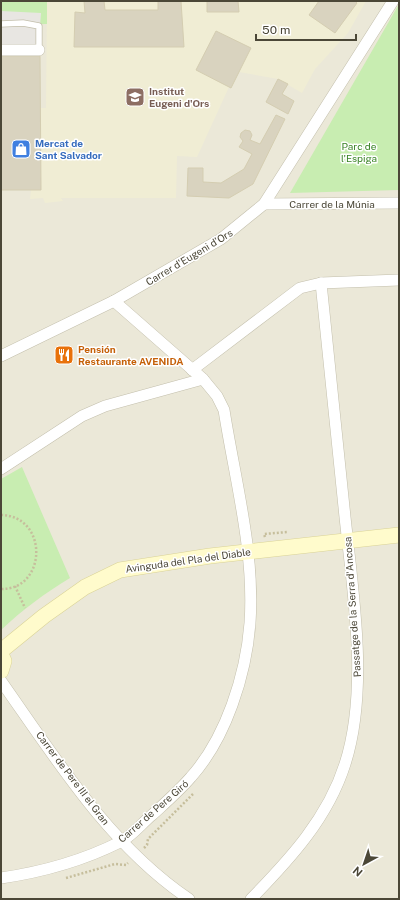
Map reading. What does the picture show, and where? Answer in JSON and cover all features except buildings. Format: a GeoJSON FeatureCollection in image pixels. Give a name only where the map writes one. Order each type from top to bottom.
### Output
{"type":"FeatureCollection","features":[{"type":"Feature","properties":{"kind":"street","name":"Carrer d'Eugeni d'Ors"},"geometry":{"type":"LineString","coordinates":[[2,353],[114,301],[221,240],[264,204],[393,1]]}},
{"type":"Feature","properties":{"kind":"street"},"geometry":{"type":"LineString","coordinates":[[1,50],[39,50]]}},
{"type":"Feature","properties":{"kind":"street","name":"Carrer de la Múnia"},"geometry":{"type":"LineString","coordinates":[[264,204],[399,203]]}},
{"type":"Feature","properties":{"kind":"street"},"geometry":{"type":"LineString","coordinates":[[192,370],[300,288],[321,283],[399,280]]}},
{"type":"Feature","properties":{"kind":"street","name":"Passatge de la Serra d'Ancosa"},"geometry":{"type":"LineString","coordinates":[[251,899],[297,850],[316,825],[332,795],[345,764],[354,720],[358,681],[348,540],[321,283]]}},
{"type":"Feature","properties":{"kind":"street","name":"Carrer de Pere Giró"},"geometry":{"type":"LineString","coordinates":[[1,878],[69,863],[121,842],[192,776],[208,753],[230,710],[246,657],[250,622],[248,552],[224,410],[217,396],[203,379],[114,301]]}},
{"type":"Feature","properties":{"kind":"street"},"geometry":{"type":"LineString","coordinates":[[1,469],[82,416],[105,406],[203,379]]}},
{"type":"Feature","properties":{"kind":"street","name":"Avinguda del Pla del Diable"},"geometry":{"type":"LineString","coordinates":[[1,652],[44,616],[85,586],[120,570],[158,563],[399,535]]}},
{"type":"Feature","properties":{"kind":"street"},"geometry":{"type":"LineString","coordinates":[[1,652],[4,661],[1,671]]}},
{"type":"Feature","properties":{"kind":"street","name":"Carrer de Pere III el Gran"},"geometry":{"type":"LineString","coordinates":[[1,681],[73,782],[121,842],[170,886],[189,899]]}},
{"type":"Feature","properties":{"kind":"lane"},"geometry":{"type":"LineString","coordinates":[[1,24],[23,23],[39,26],[39,50]]}},
{"type":"Feature","properties":{"kind":"path"},"geometry":{"type":"LineString","coordinates":[[1,515],[9,516],[25,524],[31,532],[37,545],[36,561],[33,571],[28,577],[15,586],[1,589]]}},
{"type":"Feature","properties":{"kind":"path"},"geometry":{"type":"LineString","coordinates":[[15,586],[25,608]]}},
{"type":"Feature","properties":{"kind":"shaded area"},"geometry":{"type":"Polygon","coordinates":[[[1,1],[399,1],[399,899],[1,899],[1,1]]]}},
{"type":"Feature","properties":{"kind":"shaded area","name":"Institut Eugeni d'Ors"},"geometry":{"type":"Polygon","coordinates":[[[47,1],[366,1],[348,33],[315,69],[302,93],[278,79],[239,72],[231,88],[229,87],[197,157],[177,156],[176,198],[61,198],[63,201],[45,203],[43,198],[30,199],[40,108],[46,108],[47,1]]]}},
{"type":"Feature","properties":{"kind":"shaded area"},"geometry":{"type":"Polygon","coordinates":[[[1,11],[41,13],[40,26],[1,24],[1,11]]]}},
{"type":"Feature","properties":{"kind":"shaded area"},"geometry":{"type":"Polygon","coordinates":[[[1,27],[37,27],[37,46],[1,46],[1,27]]]}},
{"type":"Feature","properties":{"kind":"green space"},"geometry":{"type":"Polygon","coordinates":[[[1,1],[47,1],[47,24],[1,25],[1,1]]]}},
{"type":"Feature","properties":{"kind":"green space","name":"Parc de l'Espiga"},"geometry":{"type":"Polygon","coordinates":[[[399,4],[399,190],[290,193],[399,4]]]}},
{"type":"Feature","properties":{"kind":"green space"},"geometry":{"type":"Polygon","coordinates":[[[22,467],[70,578],[34,602],[1,630],[1,479],[22,467]]]}},
{"type":"Feature","properties":{"kind":"place","name":"Institut Eugeni d'Ors"},"geometry":{"type":"Point","coordinates":[135,97]}},
{"type":"Feature","properties":{"kind":"place","name":"Mercat de Sant Salvador"},"geometry":{"type":"Point","coordinates":[21,149]}},
{"type":"Feature","properties":{"kind":"place","name":"Pensión Restaurante AVENIDA"},"geometry":{"type":"Point","coordinates":[64,355]}}]}
